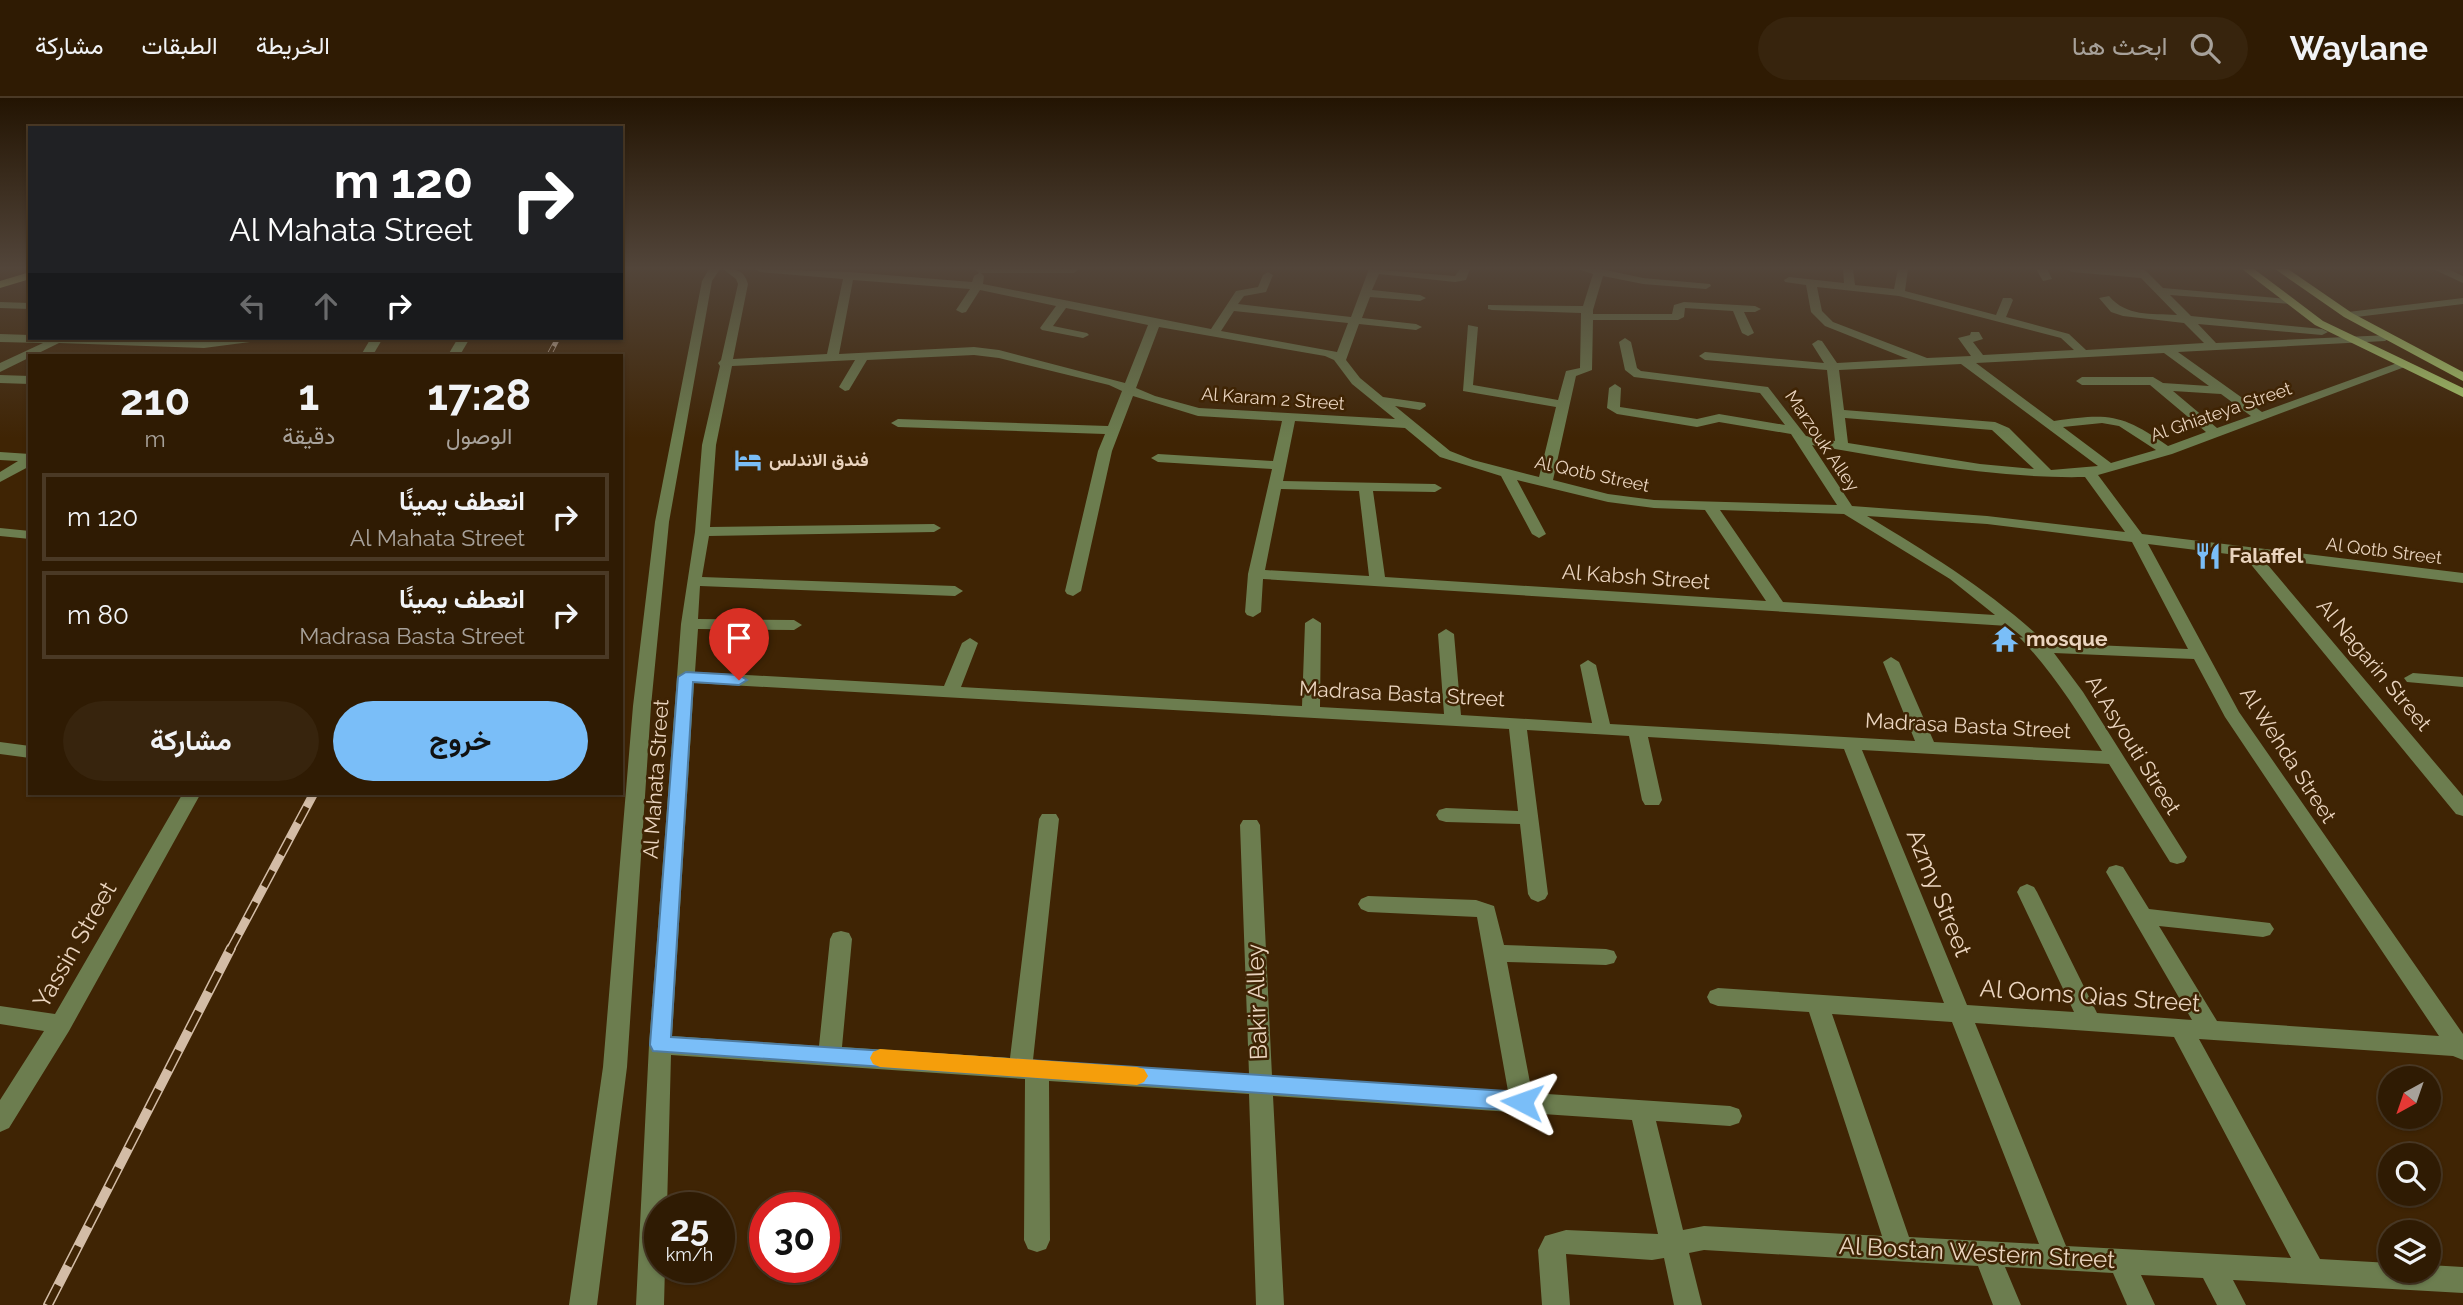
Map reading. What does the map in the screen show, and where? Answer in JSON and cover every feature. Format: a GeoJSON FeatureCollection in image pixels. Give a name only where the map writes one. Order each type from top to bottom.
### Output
{"type":"FeatureCollection","features":[{"type":"Feature","properties":{"kind":"main road"},"geometry":{"type":"LineString","coordinates":[[2326,325],[2463,393]]}},
{"type":"Feature","properties":{"kind":"main road"},"geometry":{"type":"LineString","coordinates":[[2364,325],[2463,377]]}},
{"type":"Feature","properties":{"kind":"street","name":"Al Mahata Street"},"geometry":{"type":"LineString","coordinates":[[583,1305],[615,1067],[642,706],[662,523],[699,325]]}},
{"type":"Feature","properties":{"kind":"street","name":"Al Mahata Street"},"geometry":{"type":"LineString","coordinates":[[650,1305],[660,1045],[692,581],[702,532],[709,445],[733,325]]}},
{"type":"Feature","properties":{"kind":"street"},"geometry":{"type":"LineString","coordinates":[[832,357],[839,325]]}},
{"type":"Feature","properties":{"kind":"street"},"geometry":{"type":"LineString","coordinates":[[1048,325],[1046,328],[1083,335]]}},
{"type":"Feature","properties":{"kind":"street"},"geometry":{"type":"LineString","coordinates":[[1073,591],[1112,430],[1154,325]]}},
{"type":"Feature","properties":{"kind":"street"},"geometry":{"type":"LineString","coordinates":[[1169,325],[1328,353],[1340,360],[1353,325]]}},
{"type":"Feature","properties":{"kind":"street"},"geometry":{"type":"LineString","coordinates":[[1214,333],[1219,325]]}},
{"type":"Feature","properties":{"kind":"street"},"geometry":{"type":"LineString","coordinates":[[1401,325],[1416,327]]}},
{"type":"Feature","properties":{"kind":"street"},"geometry":{"type":"LineString","coordinates":[[1545,483],[1571,373],[1586,370],[1587,325]]}},
{"type":"Feature","properties":{"kind":"street"},"geometry":{"type":"LineString","coordinates":[[1745,325],[1748,333]]}},
{"type":"Feature","properties":{"kind":"street"},"geometry":{"type":"LineString","coordinates":[[1834,325],[1927,362]]}},
{"type":"Feature","properties":{"kind":"street"},"geometry":{"type":"LineString","coordinates":[[2024,325],[2071,339],[2082,354]]}},
{"type":"Feature","properties":{"kind":"street"},"geometry":{"type":"LineString","coordinates":[[2192,325],[2216,348]]}},
{"type":"Feature","properties":{"kind":"street"},"geometry":{"type":"LineString","coordinates":[[2239,325],[2344,336],[2385,337]]}},
{"type":"Feature","properties":{"kind":"street"},"geometry":{"type":"LineString","coordinates":[[1871,326],[1879,344]]}},
{"type":"Feature","properties":{"kind":"street"},"geometry":{"type":"LineString","coordinates":[[1472,327],[1467,388],[1564,405]]}},
{"type":"Feature","properties":{"kind":"street"},"geometry":{"type":"LineString","coordinates":[[1975,334],[1977,339],[1964,339],[1980,359]]}},
{"type":"Feature","properties":{"kind":"street"},"geometry":{"type":"LineString","coordinates":[[1705,356],[1833,367],[2216,348],[2344,336]]}},
{"type":"Feature","properties":{"kind":"street"},"geometry":{"type":"LineString","coordinates":[[0,338],[28,338]]}},
{"type":"Feature","properties":{"kind":"street"},"geometry":{"type":"LineString","coordinates":[[29,354],[58,340]]}},
{"type":"Feature","properties":{"kind":"street"},"geometry":{"type":"LineString","coordinates":[[134,340],[208,341]]}},
{"type":"Feature","properties":{"kind":"street"},"geometry":{"type":"LineString","coordinates":[[192,354],[208,341]]}},
{"type":"Feature","properties":{"kind":"street","name":"Marzouk Alley"},"geometry":{"type":"LineString","coordinates":[[1625,342],[1634,372],[1764,390],[1798,435],[1847,510]]}},
{"type":"Feature","properties":{"kind":"street"},"geometry":{"type":"LineString","coordinates":[[1818,344],[1833,367],[1842,446]]}},
{"type":"Feature","properties":{"kind":"street"},"geometry":{"type":"LineString","coordinates":[[2168,350],[2261,417]]}},
{"type":"Feature","properties":{"kind":"street","name":"Al Karam 2 Street"},"geometry":{"type":"LineString","coordinates":[[724,363],[949,351],[999,354],[1113,382],[1172,406],[1198,412],[1408,424]]}},
{"type":"Feature","properties":{"kind":"street"},"geometry":{"type":"LineString","coordinates":[[0,368],[28,354]]}},
{"type":"Feature","properties":{"kind":"street"},"geometry":{"type":"LineString","coordinates":[[845,387],[864,355]]}},
{"type":"Feature","properties":{"kind":"street","name":"Al Qotb Street"},"geometry":{"type":"LineString","coordinates":[[1340,360],[1350,375],[1445,454],[1468,463],[1545,483],[1632,502],[1847,510],[1987,520],[2462,579]]}},
{"type":"Feature","properties":{"kind":"street"},"geometry":{"type":"LineString","coordinates":[[1964,360],[2109,468]]}},
{"type":"Feature","properties":{"kind":"street","name":"Al Ghiateya Street"},"geometry":{"type":"LineString","coordinates":[[1615,388],[1613,408],[1617,410],[1697,423],[1719,418],[1842,446],[1980,468],[2047,474],[2089,473],[2166,451],[2404,365]]}},
{"type":"Feature","properties":{"kind":"street"},"geometry":{"type":"LineString","coordinates":[[0,379],[28,380]]}},
{"type":"Feature","properties":{"kind":"street"},"geometry":{"type":"LineString","coordinates":[[2082,381],[2144,379],[2162,387],[2215,433]]}},
{"type":"Feature","properties":{"kind":"street"},"geometry":{"type":"LineString","coordinates":[[2162,387],[2221,390]]}},
{"type":"Feature","properties":{"kind":"street"},"geometry":{"type":"LineString","coordinates":[[1378,400],[1420,405]]}},
{"type":"Feature","properties":{"kind":"street"},"geometry":{"type":"LineString","coordinates":[[1840,414],[1995,426],[2004,430],[2047,474]]}},
{"type":"Feature","properties":{"kind":"street"},"geometry":{"type":"LineString","coordinates":[[2050,425],[2111,418],[2125,422],[2166,451]]}},
{"type":"Feature","properties":{"kind":"street"},"geometry":{"type":"LineString","coordinates":[[1252,612],[1256,574],[1289,419]]}},
{"type":"Feature","properties":{"kind":"street"},"geometry":{"type":"LineString","coordinates":[[898,423],[1112,430]]}},
{"type":"Feature","properties":{"kind":"street"},"geometry":{"type":"LineString","coordinates":[[0,456],[28,459]]}},
{"type":"Feature","properties":{"kind":"street"},"geometry":{"type":"LineString","coordinates":[[1158,458],[1280,465]]}},
{"type":"Feature","properties":{"kind":"street"},"geometry":{"type":"LineString","coordinates":[[0,478],[28,460]]}},
{"type":"Feature","properties":{"kind":"street"},"geometry":{"type":"LineString","coordinates":[[1507,473],[1539,534]]}},
{"type":"Feature","properties":{"kind":"street","name":"Al Wehda Street"},"geometry":{"type":"LineString","coordinates":[[2089,473],[2137,538],[2197,654],[2274,779],[2461,1050]]}},
{"type":"Feature","properties":{"kind":"street"},"geometry":{"type":"LineString","coordinates":[[1276,485],[1435,488]]}},
{"type":"Feature","properties":{"kind":"street"},"geometry":{"type":"LineString","coordinates":[[1364,486],[1378,582]]}},
{"type":"Feature","properties":{"kind":"street"},"geometry":{"type":"LineString","coordinates":[[1710,506],[1779,608]]}},
{"type":"Feature","properties":{"kind":"street","name":"Al Asyouti Street"},"geometry":{"type":"LineString","coordinates":[[1847,510],[1955,576],[2013,621],[2041,648],[2074,692],[2176,857]]}},
{"type":"Feature","properties":{"kind":"street"},"geometry":{"type":"LineString","coordinates":[[702,532],[934,528]]}},
{"type":"Feature","properties":{"kind":"street"},"geometry":{"type":"LineString","coordinates":[[0,532],[28,535]]}},
{"type":"Feature","properties":{"kind":"street","name":"Al Nagarin Street"},"geometry":{"type":"LineString","coordinates":[[2249,552],[2460,802]]}},
{"type":"Feature","properties":{"kind":"street","name":"Al Kabsh Street"},"geometry":{"type":"LineString","coordinates":[[1256,574],[2013,621]]}},
{"type":"Feature","properties":{"kind":"street"},"geometry":{"type":"LineString","coordinates":[[692,581],[956,591]]}},
{"type":"Feature","properties":{"kind":"street"},"geometry":{"type":"LineString","coordinates":[[1311,711],[1313,623]]}},
{"type":"Feature","properties":{"kind":"street"},"geometry":{"type":"LineString","coordinates":[[689,624],[794,625]]}},
{"type":"Feature","properties":{"kind":"street"},"geometry":{"type":"LineString","coordinates":[[1446,634],[1452,720]]}},
{"type":"Feature","properties":{"kind":"street"},"geometry":{"type":"LineString","coordinates":[[951,691],[970,643]]}},
{"type":"Feature","properties":{"kind":"street"},"geometry":{"type":"LineString","coordinates":[[2041,648],[2197,654]]}},
{"type":"Feature","properties":{"kind":"street"},"geometry":{"type":"LineString","coordinates":[[1891,662],[1927,747]]}},
{"type":"Feature","properties":{"kind":"street"},"geometry":{"type":"LineString","coordinates":[[1588,664],[1602,728]]}},
{"type":"Feature","properties":{"kind":"street","name":"Madrasa Basta Street"},"geometry":{"type":"LineString","coordinates":[[686,677],[2115,758]]}},
{"type":"Feature","properties":{"kind":"street"},"geometry":{"type":"LineString","coordinates":[[2413,678],[2463,682]]}},
{"type":"Feature","properties":{"kind":"street"},"geometry":{"type":"LineString","coordinates":[[1517,723],[1538,894]]}},
{"type":"Feature","properties":{"kind":"street"},"geometry":{"type":"LineString","coordinates":[[1637,730],[1652,800]]}},
{"type":"Feature","properties":{"kind":"street","name":"Azmy Street"},"geometry":{"type":"LineString","coordinates":[[1850,742],[2058,1258]]}},
{"type":"Feature","properties":{"kind":"street"},"geometry":{"type":"LineString","coordinates":[[0,748],[28,752]]}},
{"type":"Feature","properties":{"kind":"street","name":"Yassin Street"},"geometry":{"type":"LineString","coordinates":[[0,1121],[61,1024],[191,795]]}},
{"type":"Feature","properties":{"kind":"street"},"geometry":{"type":"LineString","coordinates":[[1446,816],[1529,818]]}},
{"type":"Feature","properties":{"kind":"street"},"geometry":{"type":"LineString","coordinates":[[1037,1240],[1029,1068],[1049,819]]}},
{"type":"Feature","properties":{"kind":"street","name":"Bakir Alley"},"geometry":{"type":"LineString","coordinates":[[1250,825],[1270,1305]]}},
{"type":"Feature","properties":{"kind":"street"},"geometry":{"type":"LineString","coordinates":[[2116,872],[2210,1030]]}},
{"type":"Feature","properties":{"kind":"street"},"geometry":{"type":"LineString","coordinates":[[2027,892],[2090,1022]]}},
{"type":"Feature","properties":{"kind":"street"},"geometry":{"type":"LineString","coordinates":[[1368,904],[1482,909],[1487,912],[1522,1102]]}},
{"type":"Feature","properties":{"kind":"street"},"geometry":{"type":"LineString","coordinates":[[2142,916],[2263,929]]}},
{"type":"Feature","properties":{"kind":"street"},"geometry":{"type":"LineString","coordinates":[[830,1055],[841,939]]}},
{"type":"Feature","properties":{"kind":"street"},"geometry":{"type":"LineString","coordinates":[[1494,953],[1606,957]]}},
{"type":"Feature","properties":{"kind":"street","name":"Al Qoms Qias Street"},"geometry":{"type":"LineString","coordinates":[[1718,997],[2461,1050]]}},
{"type":"Feature","properties":{"kind":"street"},"geometry":{"type":"LineString","coordinates":[[1818,1004],[1900,1249]]}},
{"type":"Feature","properties":{"kind":"street"},"geometry":{"type":"LineString","coordinates":[[0,1015],[61,1024]]}},
{"type":"Feature","properties":{"kind":"street"},"geometry":{"type":"LineString","coordinates":[[2181,1028],[2313,1272]]}},
{"type":"Feature","properties":{"kind":"street"},"geometry":{"type":"LineString","coordinates":[[660,1045],[1730,1116]]}},
{"type":"Feature","properties":{"kind":"street"},"geometry":{"type":"LineString","coordinates":[[1641,1110],[1688,1305]]}},
{"type":"Feature","properties":{"kind":"street","name":"Al Bostan Western Street"},"geometry":{"type":"LineString","coordinates":[[1556,1305],[1551,1256],[1554,1245],[1566,1242],[1652,1248],[1672,1242],[1704,1238],[2463,1280]]}},
{"type":"Feature","properties":{"kind":"street"},"geometry":{"type":"LineString","coordinates":[[1987,1255],[2007,1305]]}},
{"type":"Feature","properties":{"kind":"street"},"geometry":{"type":"LineString","coordinates":[[2121,1261],[2141,1305]]}},
{"type":"Feature","properties":{"kind":"street"},"geometry":{"type":"LineString","coordinates":[[2211,1266],[2232,1305]]}},
{"type":"Feature","properties":{"kind":"railway"},"geometry":{"type":"LineString","coordinates":[[550,354],[557,340]]}},
{"type":"Feature","properties":{"kind":"railway"},"geometry":{"type":"LineString","coordinates":[[230,950],[313,795]]}},
{"type":"Feature","properties":{"kind":"railway"},"geometry":{"type":"LineString","coordinates":[[48,1305],[231,948]]}},
{"type":"Feature","properties":{"kind":"slow traffic"},"geometry":{"type":"LineString","coordinates":[[880,1058],[1137,1076]]}},
{"type":"Feature","properties":{"kind":"place","name":"فندق الاندلس"},"geometry":{"type":"Point","coordinates":[748,460]}},
{"type":"Feature","properties":{"kind":"place","name":"Falaffel"},"geometry":{"type":"Point","coordinates":[2208,556]}},
{"type":"Feature","properties":{"kind":"place","name":"mosque"},"geometry":{"type":"Point","coordinates":[2005,639]}},
{"type":"Feature","properties":{"kind":"route"},"geometry":{"type":"LineString","coordinates":[[739,680],[686,677],[660,1045],[1522,1102]]}}]}
